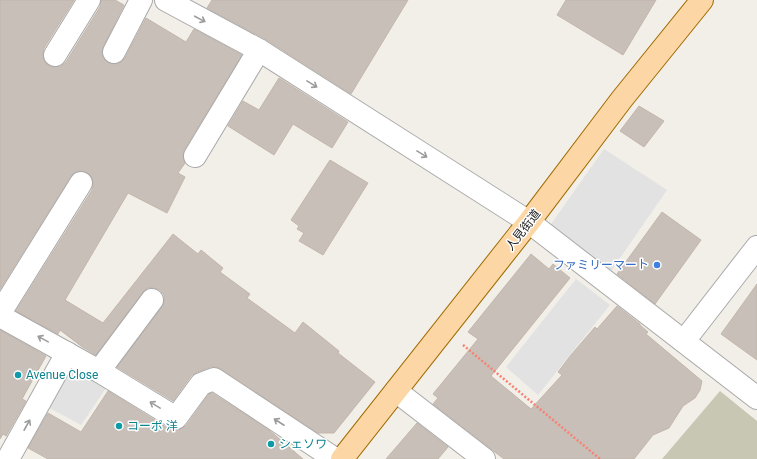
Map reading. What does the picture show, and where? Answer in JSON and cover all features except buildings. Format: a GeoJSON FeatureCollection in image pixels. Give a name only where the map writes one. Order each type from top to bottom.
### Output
{"type":"FeatureCollection","features":[{"type":"Feature","properties":{"kind":"main road","name":"人見街道"},"geometry":{"type":"LineString","coordinates":[[342,459],[529,222],[622,99],[702,0]]}},
{"type":"Feature","properties":{"kind":"street"},"geometry":{"type":"LineString","coordinates":[[56,55],[89,0]]}},
{"type":"Feature","properties":{"kind":"street"},"geometry":{"type":"LineString","coordinates":[[114,52],[141,0]]}},
{"type":"Feature","properties":{"kind":"street"},"geometry":{"type":"LineString","coordinates":[[166,0],[259,50],[529,222],[757,398]]}},
{"type":"Feature","properties":{"kind":"street"},"geometry":{"type":"LineString","coordinates":[[195,156],[259,50]]}},
{"type":"Feature","properties":{"kind":"street"},"geometry":{"type":"LineString","coordinates":[[81,183],[1,319],[99,371],[176,418],[201,384],[214,379],[335,459]]}},
{"type":"Feature","properties":{"kind":"street"},"geometry":{"type":"LineString","coordinates":[[684,341],[757,247]]}},
{"type":"Feature","properties":{"kind":"street"},"geometry":{"type":"LineString","coordinates":[[99,371],[152,300]]}},
{"type":"Feature","properties":{"kind":"street"},"geometry":{"type":"LineString","coordinates":[[8,459],[67,353]]}},
{"type":"Feature","properties":{"kind":"street"},"geometry":{"type":"LineString","coordinates":[[396,391],[484,459]]}},
{"type":"Feature","properties":{"kind":"path"},"geometry":{"type":"LineString","coordinates":[[444,330],[600,459]]}},
{"type":"Feature","properties":{"kind":"shaded area"},"geometry":{"type":"Polygon","coordinates":[[[604,149],[667,190],[611,271],[549,227],[604,149]]]}},
{"type":"Feature","properties":{"kind":"shaded area"},"geometry":{"type":"Polygon","coordinates":[[[576,279],[610,305],[538,395],[506,367],[576,279]]]}},
{"type":"Feature","properties":{"kind":"shaded area"},"geometry":{"type":"Polygon","coordinates":[[[79,371],[106,388],[81,425],[46,406],[62,374],[79,371]]]}},
{"type":"Feature","properties":{"kind":"shaded area"},"geometry":{"type":"Polygon","coordinates":[[[720,391],[757,421],[757,459],[662,459],[720,391]]]}},
{"type":"Feature","properties":{"kind":"place","name":"ファミリーマート"},"geometry":{"type":"Point","coordinates":[657,265]}},
{"type":"Feature","properties":{"kind":"place","name":"Avenue Close"},"geometry":{"type":"Point","coordinates":[18,375]}},
{"type":"Feature","properties":{"kind":"place","name":"コーポ 洋"},"geometry":{"type":"Point","coordinates":[119,426]}},
{"type":"Feature","properties":{"kind":"place","name":"シェソワ"},"geometry":{"type":"Point","coordinates":[271,444]}}]}
